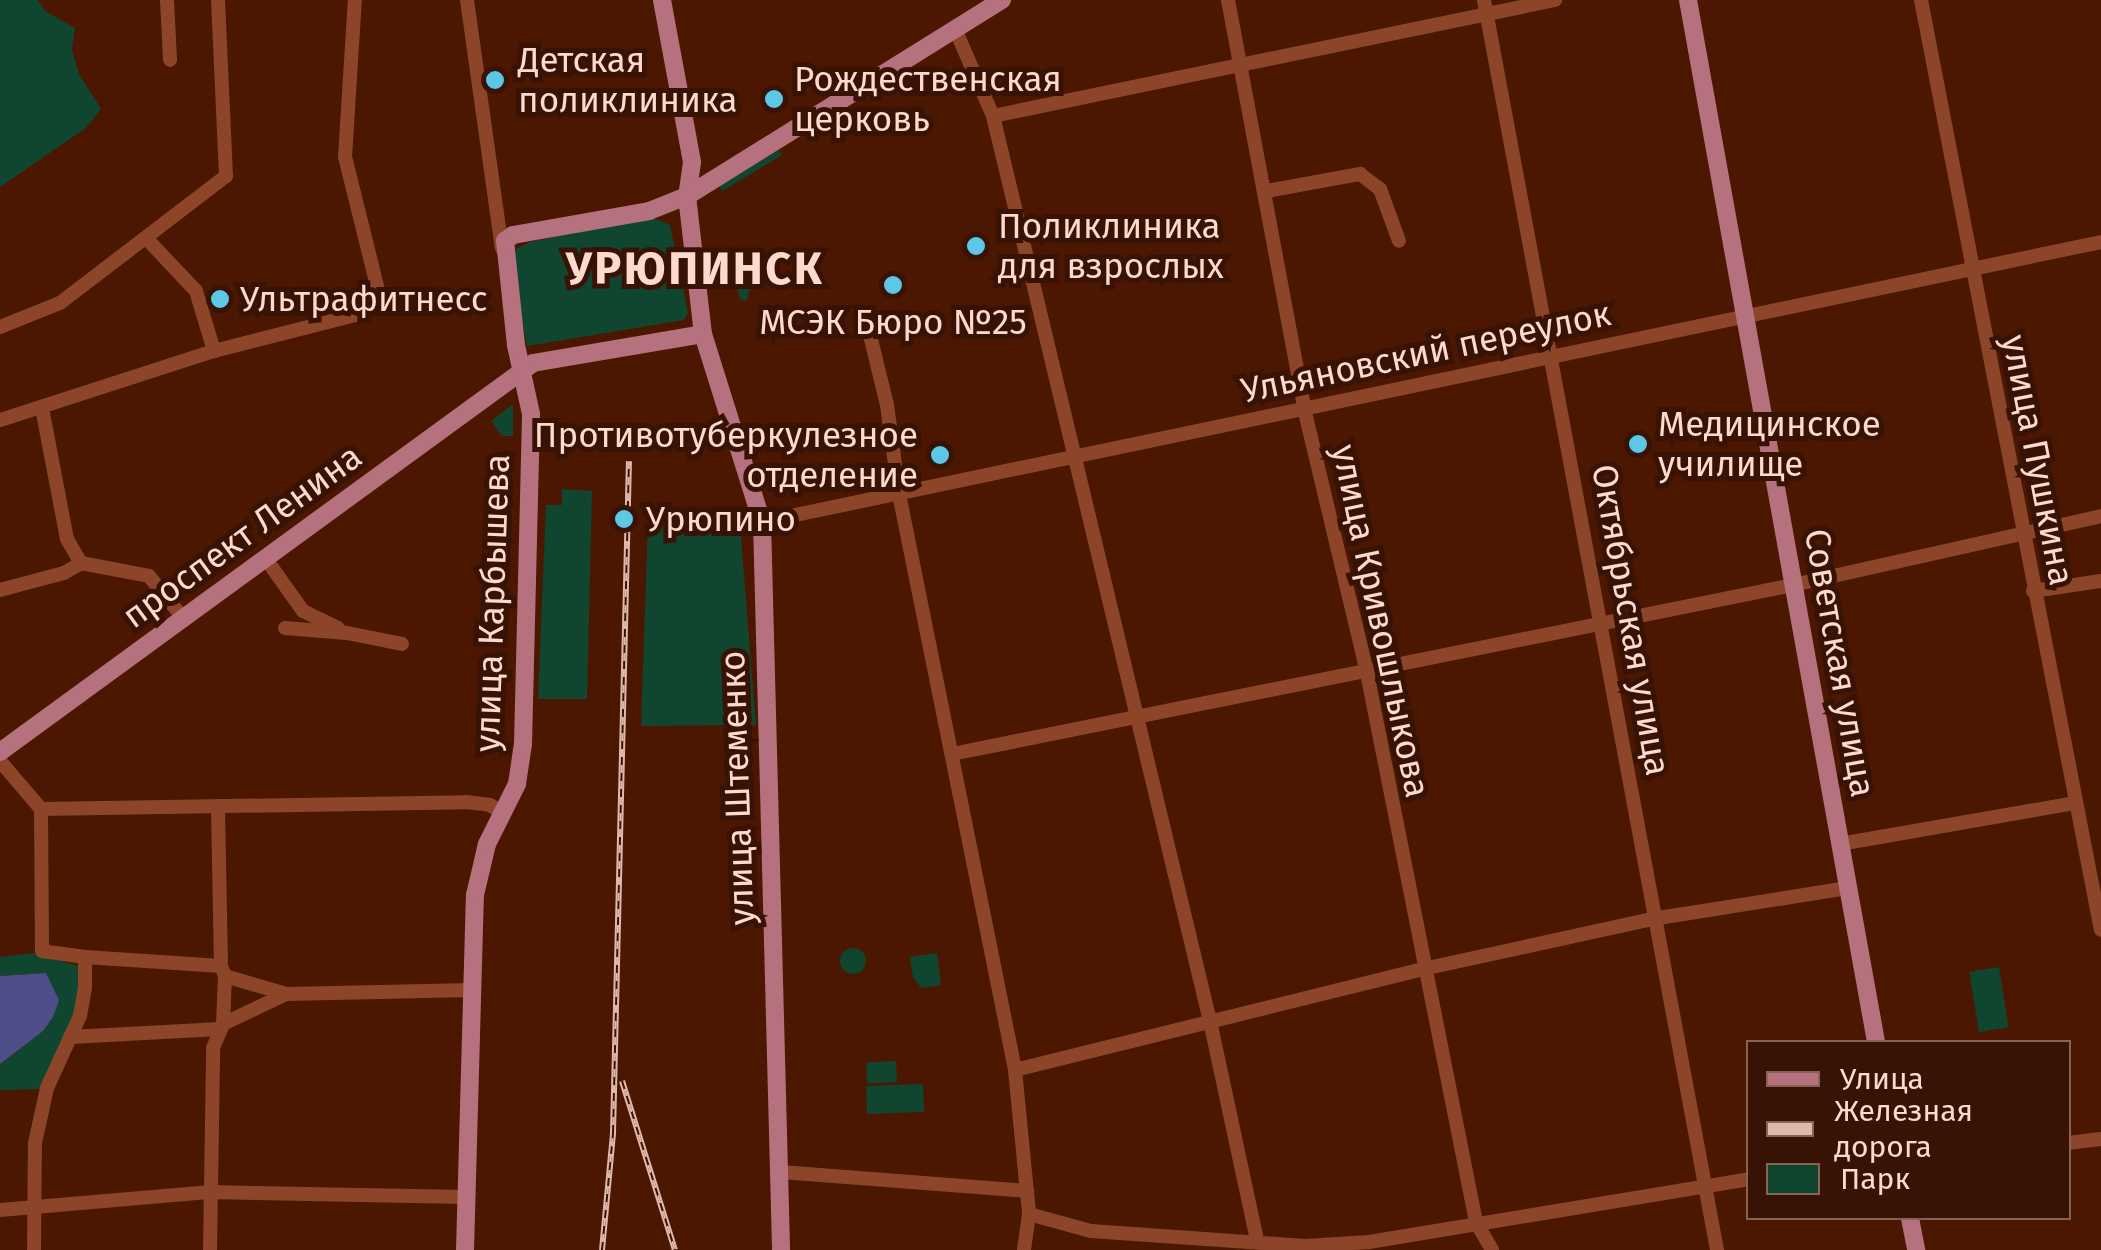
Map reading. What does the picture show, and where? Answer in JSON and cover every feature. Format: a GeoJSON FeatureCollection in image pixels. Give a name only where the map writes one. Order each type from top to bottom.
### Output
{"type":"FeatureCollection","features":[{"type":"Feature","properties":{"kind":"main road"},"geometry":{"type":"LineString","coordinates":[[502,250],[513,235],[648,211],[687,196],[1002,0]]}},
{"type":"Feature","properties":{"kind":"main road","name":"Советская улица"},"geometry":{"type":"LineString","coordinates":[[1688,0],[1876,1040]]}},
{"type":"Feature","properties":{"kind":"main road","name":"улица Штеменко"},"geometry":{"type":"LineString","coordinates":[[666,1],[692,162],[687,196],[702,334],[762,522],[781,1250]]}},
{"type":"Feature","properties":{"kind":"main road","name":"улица Карбышева"},"geometry":{"type":"LineString","coordinates":[[465,1250],[477,874],[517,784],[523,744],[531,414],[502,250]]}},
{"type":"Feature","properties":{"kind":"main road","name":"проспект Ленина"},"geometry":{"type":"LineString","coordinates":[[0,752],[522,370],[552,356],[702,334]]}},
{"type":"Feature","properties":{"kind":"main road"},"geometry":{"type":"LineString","coordinates":[[1910,1220],[1916,1250]]}},
{"type":"Feature","properties":{"kind":"street"},"geometry":{"type":"LineString","coordinates":[[167,0],[170,60]]}},
{"type":"Feature","properties":{"kind":"street"},"geometry":{"type":"LineString","coordinates":[[0,327],[60,303],[226,176],[218,0]]}},
{"type":"Feature","properties":{"kind":"street"},"geometry":{"type":"LineString","coordinates":[[0,420],[214,351],[362,313],[378,290],[345,157],[356,0]]}},
{"type":"Feature","properties":{"kind":"street"},"geometry":{"type":"LineString","coordinates":[[466,0],[502,250]]}},
{"type":"Feature","properties":{"kind":"street","name":"улица Кривошлыкова"},"geometry":{"type":"LineString","coordinates":[[1228,0],[1304,408],[1366,668],[1422,969],[1476,1222],[1492,1250]]}},
{"type":"Feature","properties":{"kind":"street"},"geometry":{"type":"LineString","coordinates":[[993,116],[1240,64],[1485,6],[1555,0]]}},
{"type":"Feature","properties":{"kind":"street","name":"улица Пушкина"},"geometry":{"type":"LineString","coordinates":[[1921,0],[2101,930]]}},
{"type":"Feature","properties":{"kind":"street","name":"Октябрьская улица"},"geometry":{"type":"LineString","coordinates":[[1485,6],[1603,621],[1652,918],[1717,1250]]}},
{"type":"Feature","properties":{"kind":"street"},"geometry":{"type":"LineString","coordinates":[[955,29],[993,116],[1210,1021],[1257,1241]]}},
{"type":"Feature","properties":{"kind":"street"},"geometry":{"type":"LineString","coordinates":[[1266,191],[1360,174],[1380,189],[1399,241]]}},
{"type":"Feature","properties":{"kind":"street"},"geometry":{"type":"LineString","coordinates":[[147,239],[196,291],[214,351]]}},
{"type":"Feature","properties":{"kind":"street","name":"Ульяновский переулок"},"geometry":{"type":"LineString","coordinates":[[762,522],[2101,242]]}},
{"type":"Feature","properties":{"kind":"street"},"geometry":{"type":"LineString","coordinates":[[868,327],[888,405],[899,494],[1014,1070],[1029,1214],[1024,1250]]}},
{"type":"Feature","properties":{"kind":"street"},"geometry":{"type":"LineString","coordinates":[[42,408],[67,538],[81,564]]}},
{"type":"Feature","properties":{"kind":"street"},"geometry":{"type":"LineString","coordinates":[[952,754],[1793,585],[2101,516]]}},
{"type":"Feature","properties":{"kind":"street"},"geometry":{"type":"LineString","coordinates":[[266,559],[302,612],[347,633]]}},
{"type":"Feature","properties":{"kind":"street"},"geometry":{"type":"LineString","coordinates":[[0,590],[64,573],[81,564],[149,576],[184,620]]}},
{"type":"Feature","properties":{"kind":"street"},"geometry":{"type":"LineString","coordinates":[[2033,591],[2101,582]]}},
{"type":"Feature","properties":{"kind":"street"},"geometry":{"type":"LineString","coordinates":[[285,628],[347,633],[402,644]]}},
{"type":"Feature","properties":{"kind":"street"},"geometry":{"type":"LineString","coordinates":[[0,761],[41,808],[42,951],[223,971],[286,994],[472,990]]}},
{"type":"Feature","properties":{"kind":"street"},"geometry":{"type":"LineString","coordinates":[[41,808],[466,802],[503,812]]}},
{"type":"Feature","properties":{"kind":"street"},"geometry":{"type":"LineString","coordinates":[[1840,844],[2074,803]]}},
{"type":"Feature","properties":{"kind":"street"},"geometry":{"type":"LineString","coordinates":[[210,1250],[212,1048],[222,1027],[218,806]]}},
{"type":"Feature","properties":{"kind":"street"},"geometry":{"type":"LineString","coordinates":[[2083,844],[2101,840]]}},
{"type":"Feature","properties":{"kind":"street"},"geometry":{"type":"LineString","coordinates":[[1014,1070],[1422,969],[1652,918],[1848,888]]}},
{"type":"Feature","properties":{"kind":"street"},"geometry":{"type":"LineString","coordinates":[[34,1250],[36,1143],[47,1088],[70,1037],[85,988],[85,957]]}},
{"type":"Feature","properties":{"kind":"street"},"geometry":{"type":"LineString","coordinates":[[70,1037],[222,1027],[286,994]]}},
{"type":"Feature","properties":{"kind":"street"},"geometry":{"type":"LineString","coordinates":[[2071,1143],[2101,1139]]}},
{"type":"Feature","properties":{"kind":"street"},"geometry":{"type":"LineString","coordinates":[[781,1172],[1027,1191]]}},
{"type":"Feature","properties":{"kind":"street"},"geometry":{"type":"LineString","coordinates":[[1029,1214],[1091,1231],[1257,1241],[1305,1248],[1370,1246],[1476,1222],[1746,1179]]}},
{"type":"Feature","properties":{"kind":"street"},"geometry":{"type":"LineString","coordinates":[[0,1210],[208,1192],[466,1197]]}},
{"type":"Feature","properties":{"kind":"green space"},"geometry":{"type":"Polygon","coordinates":[[[0,0],[38,0],[45,11],[75,28],[72,50],[79,74],[101,109],[86,128],[0,187],[0,0]]]}},
{"type":"Feature","properties":{"kind":"green space"},"geometry":{"type":"Polygon","coordinates":[[[779,150],[782,155],[722,191],[719,186],[779,150]]]}},
{"type":"Feature","properties":{"kind":"green space"},"geometry":{"type":"Polygon","coordinates":[[[651,217],[670,225],[676,254],[649,261],[651,273],[679,268],[688,313],[684,320],[527,346],[511,262],[516,249],[530,242],[651,217]]]}},
{"type":"Feature","properties":{"kind":"green space"},"geometry":{"type":"Polygon","coordinates":[[[731,262],[746,266],[744,272],[753,280],[746,301],[740,299],[731,262]]]}},
{"type":"Feature","properties":{"kind":"green space"},"geometry":{"type":"Polygon","coordinates":[[[513,404],[513,436],[502,436],[491,421],[513,404]]]}},
{"type":"Feature","properties":{"kind":"green space"},"geometry":{"type":"Polygon","coordinates":[[[562,489],[592,491],[587,699],[538,699],[546,505],[562,505],[562,489]]]}},
{"type":"Feature","properties":{"kind":"green space"},"geometry":{"type":"Polygon","coordinates":[[[739,512],[756,725],[641,726],[648,522],[739,512]]]}},
{"type":"Feature","properties":{"kind":"green space"},"geometry":{"type":"Polygon","coordinates":[[[853,948],[862,952],[866,961],[862,970],[853,974],[844,970],[840,961],[844,952],[853,948]]]}},
{"type":"Feature","properties":{"kind":"green space"},"geometry":{"type":"Polygon","coordinates":[[[32,953],[81,967],[75,1016],[41,1089],[0,1090],[0,1064],[43,1031],[59,1000],[46,973],[0,976],[0,957],[32,953]]]}},
{"type":"Feature","properties":{"kind":"green space"},"geometry":{"type":"Polygon","coordinates":[[[937,953],[941,985],[921,988],[913,977],[910,957],[937,953]]]}},
{"type":"Feature","properties":{"kind":"green space"},"geometry":{"type":"Polygon","coordinates":[[[1999,967],[2009,1027],[1979,1032],[1969,972],[1999,967]]]}},
{"type":"Feature","properties":{"kind":"green space"},"geometry":{"type":"Polygon","coordinates":[[[896,1061],[897,1082],[867,1084],[866,1063],[896,1061]]]}},
{"type":"Feature","properties":{"kind":"green space"},"geometry":{"type":"Polygon","coordinates":[[[923,1084],[924,1112],[867,1114],[866,1086],[923,1084]]]}},
{"type":"Feature","properties":{"kind":"shaded area"},"geometry":{"type":"Polygon","coordinates":[[[46,973],[59,1000],[53,1017],[43,1031],[0,1064],[0,976],[46,973]]]}},
{"type":"Feature","properties":{"kind":"railway"},"geometry":{"type":"LineString","coordinates":[[602,1250],[613,1133],[629,461]]}},
{"type":"Feature","properties":{"kind":"railway"},"geometry":{"type":"LineString","coordinates":[[622,1081],[675,1250]]}},
{"type":"Feature","properties":{"kind":"place","name":"Детская поликлиника"},"geometry":{"type":"Point","coordinates":[495,80]}},
{"type":"Feature","properties":{"kind":"place","name":"Рождественская церковь"},"geometry":{"type":"Point","coordinates":[774,99]}},
{"type":"Feature","properties":{"kind":"place","name":"Поликлиника для взрослых"},"geometry":{"type":"Point","coordinates":[976,246]}},
{"type":"Feature","properties":{"kind":"place","name":"МСЭК Бюро №25"},"geometry":{"type":"Point","coordinates":[893,285]}},
{"type":"Feature","properties":{"kind":"place","name":"Ультрафитнесс"},"geometry":{"type":"Point","coordinates":[220,299]}},
{"type":"Feature","properties":{"kind":"place","name":"Медицинское училище"},"geometry":{"type":"Point","coordinates":[1638,444]}},
{"type":"Feature","properties":{"kind":"place","name":"Противотуберкулезное отделение"},"geometry":{"type":"Point","coordinates":[940,455]}},
{"type":"Feature","properties":{"kind":"place","name":"Урюпино"},"geometry":{"type":"Point","coordinates":[624,519]}},
{"type":"Feature","properties":{"kind":"district","name":"УРЮПИНСК"},"geometry":{"type":"Point","coordinates":[695,270]}}]}
